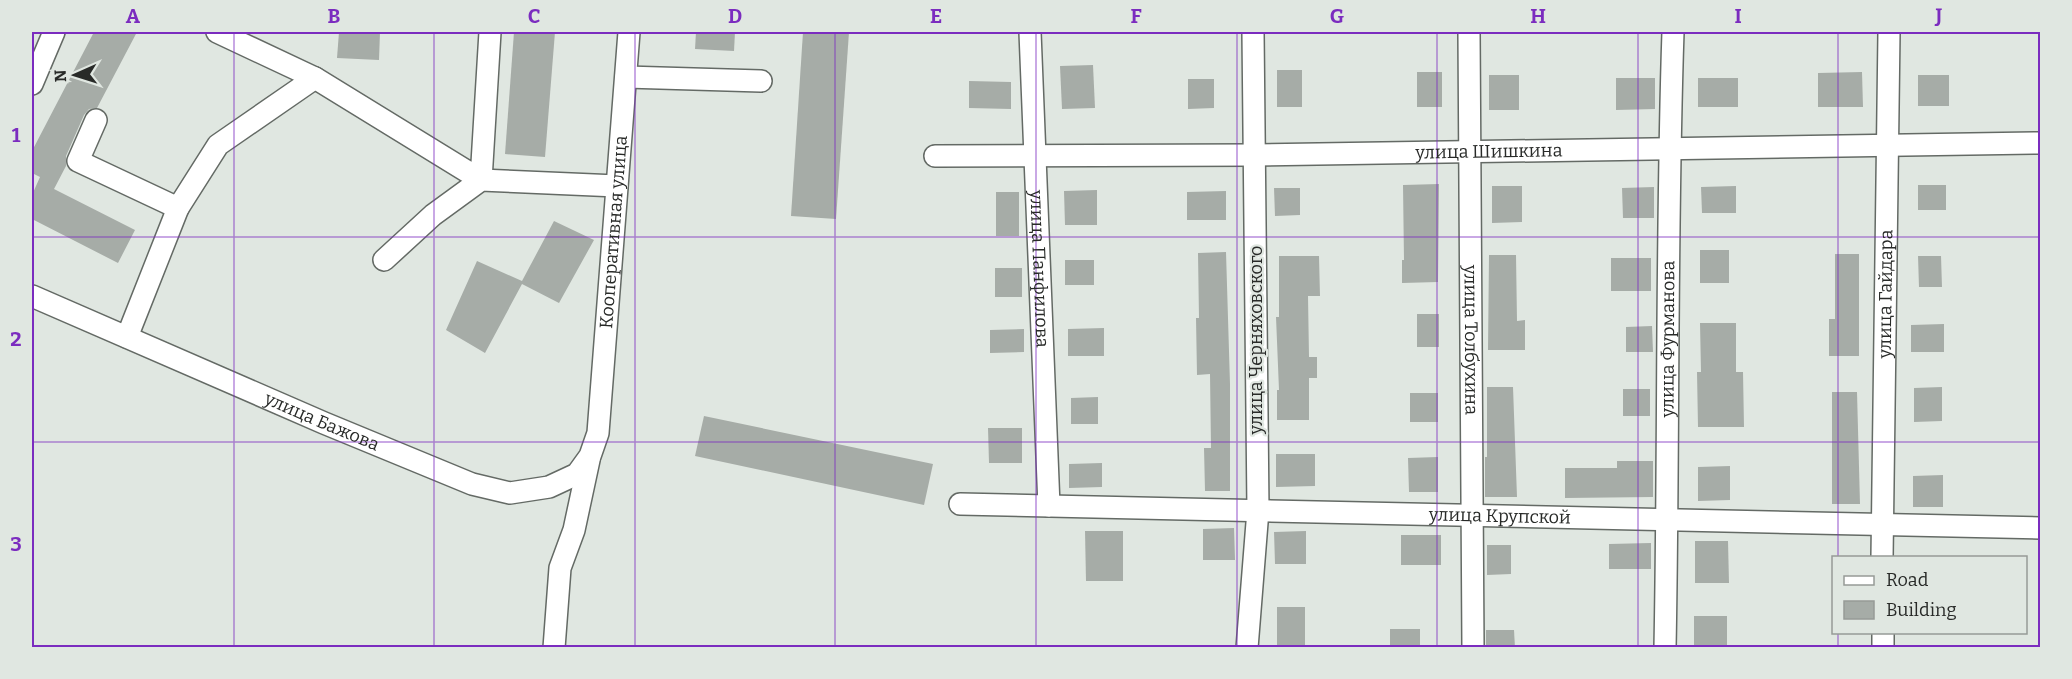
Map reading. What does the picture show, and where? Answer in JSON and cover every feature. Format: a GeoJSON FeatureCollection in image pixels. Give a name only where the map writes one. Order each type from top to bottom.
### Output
{"type":"FeatureCollection","features":[{"type":"Feature","properties":{"kind":"street"},"geometry":{"type":"LineString","coordinates":[[32,84],[54,32]]}},
{"type":"Feature","properties":{"kind":"street"},"geometry":{"type":"LineString","coordinates":[[217,32],[315,78],[481,180],[617,186]]}},
{"type":"Feature","properties":{"kind":"street"},"geometry":{"type":"LineString","coordinates":[[481,180],[490,32]]}},
{"type":"Feature","properties":{"kind":"street","name":"Кооперативная улица"},"geometry":{"type":"LineString","coordinates":[[598,433],[629,32]]}},
{"type":"Feature","properties":{"kind":"street","name":"улица Панфилова"},"geometry":{"type":"LineString","coordinates":[[1030,32],[1049,506]]}},
{"type":"Feature","properties":{"kind":"street","name":"улица Черняховского"},"geometry":{"type":"LineString","coordinates":[[1247,648],[1258,510],[1253,32]]}},
{"type":"Feature","properties":{"kind":"street","name":"улица Толбухина"},"geometry":{"type":"LineString","coordinates":[[1469,32],[1473,648]]}},
{"type":"Feature","properties":{"kind":"street","name":"улица Фурманова"},"geometry":{"type":"LineString","coordinates":[[1665,648],[1669,148],[1673,32]]}},
{"type":"Feature","properties":{"kind":"street","name":"улица Гайдара"},"geometry":{"type":"LineString","coordinates":[[1882,556],[1889,32]]}},
{"type":"Feature","properties":{"kind":"street"},"geometry":{"type":"LineString","coordinates":[[626,77],[761,81]]}},
{"type":"Feature","properties":{"kind":"street"},"geometry":{"type":"LineString","coordinates":[[127,337],[178,208],[218,145],[315,78]]}},
{"type":"Feature","properties":{"kind":"street"},"geometry":{"type":"LineString","coordinates":[[96,120],[78,161],[178,208]]}},
{"type":"Feature","properties":{"kind":"street","name":"улица Шишкина"},"geometry":{"type":"LineString","coordinates":[[935,156],[1255,155],[2040,143]]}},
{"type":"Feature","properties":{"kind":"street"},"geometry":{"type":"LineString","coordinates":[[384,260],[433,215],[481,180]]}},
{"type":"Feature","properties":{"kind":"street","name":"улица Бажова"},"geometry":{"type":"LineString","coordinates":[[32,296],[324,423],[472,484],[510,493],[549,487],[576,474],[590,456],[598,433]]}},
{"type":"Feature","properties":{"kind":"street"},"geometry":{"type":"LineString","coordinates":[[554,648],[560,568],[574,530],[590,456]]}},
{"type":"Feature","properties":{"kind":"street","name":"улица Крупской"},"geometry":{"type":"LineString","coordinates":[[960,504],[2040,528]]}},
{"type":"Feature","properties":{"kind":"building"},"geometry":{"type":"Polygon","coordinates":[[[94,32],[137,32],[97,108],[89,109],[84,115],[66,156],[66,166],[54,189],[135,230],[118,263],[32,219],[32,195],[40,177],[32,173],[32,151],[94,32]]]}},
{"type":"Feature","properties":{"kind":"building"},"geometry":{"type":"Polygon","coordinates":[[[339,32],[380,32],[379,60],[337,58],[339,32]]]}},
{"type":"Feature","properties":{"kind":"building"},"geometry":{"type":"Polygon","coordinates":[[[514,32],[555,32],[545,157],[505,154],[514,32]]]}},
{"type":"Feature","properties":{"kind":"building"},"geometry":{"type":"Polygon","coordinates":[[[696,32],[735,32],[734,51],[695,49],[696,32]]]}},
{"type":"Feature","properties":{"kind":"building"},"geometry":{"type":"Polygon","coordinates":[[[803,32],[849,32],[836,219],[791,216],[803,32]]]}},
{"type":"Feature","properties":{"kind":"building"},"geometry":{"type":"Polygon","coordinates":[[[1093,65],[1095,108],[1062,109],[1060,66],[1093,65]]]}},
{"type":"Feature","properties":{"kind":"building"},"geometry":{"type":"Polygon","coordinates":[[[1277,70],[1302,70],[1302,107],[1277,107],[1277,70]]]}},
{"type":"Feature","properties":{"kind":"building"},"geometry":{"type":"Polygon","coordinates":[[[1417,72],[1442,72],[1442,107],[1417,107],[1417,72]]]}},
{"type":"Feature","properties":{"kind":"building"},"geometry":{"type":"Polygon","coordinates":[[[1862,72],[1863,107],[1818,107],[1818,73],[1862,72]]]}},
{"type":"Feature","properties":{"kind":"building"},"geometry":{"type":"Polygon","coordinates":[[[1489,75],[1519,75],[1519,110],[1489,110],[1489,75]]]}},
{"type":"Feature","properties":{"kind":"building"},"geometry":{"type":"Polygon","coordinates":[[[1918,75],[1949,75],[1949,106],[1918,106],[1918,75]]]}},
{"type":"Feature","properties":{"kind":"building"},"geometry":{"type":"Polygon","coordinates":[[[1616,78],[1655,78],[1655,109],[1616,110],[1616,78]]]}},
{"type":"Feature","properties":{"kind":"building"},"geometry":{"type":"Polygon","coordinates":[[[1698,78],[1738,78],[1738,107],[1698,107],[1698,78]]]}},
{"type":"Feature","properties":{"kind":"building"},"geometry":{"type":"Polygon","coordinates":[[[1188,79],[1214,79],[1214,108],[1188,109],[1188,79]]]}},
{"type":"Feature","properties":{"kind":"building"},"geometry":{"type":"Polygon","coordinates":[[[969,81],[1011,82],[1011,109],[969,108],[969,81]]]}},
{"type":"Feature","properties":{"kind":"building"},"geometry":{"type":"Polygon","coordinates":[[[1439,184],[1438,282],[1402,283],[1403,185],[1439,184]]]}},
{"type":"Feature","properties":{"kind":"building"},"geometry":{"type":"Polygon","coordinates":[[[1918,185],[1946,185],[1946,210],[1918,210],[1918,185]]]}},
{"type":"Feature","properties":{"kind":"building"},"geometry":{"type":"Polygon","coordinates":[[[1492,186],[1522,186],[1522,222],[1492,223],[1492,186]]]}},
{"type":"Feature","properties":{"kind":"building"},"geometry":{"type":"Polygon","coordinates":[[[1736,186],[1736,213],[1702,213],[1701,187],[1736,186]]]}},
{"type":"Feature","properties":{"kind":"building"},"geometry":{"type":"Polygon","coordinates":[[[1654,187],[1654,218],[1623,218],[1622,188],[1654,187]]]}},
{"type":"Feature","properties":{"kind":"building"},"geometry":{"type":"Polygon","coordinates":[[[1274,188],[1300,188],[1300,215],[1275,216],[1274,188]]]}},
{"type":"Feature","properties":{"kind":"building"},"geometry":{"type":"Polygon","coordinates":[[[1097,190],[1097,225],[1065,225],[1064,191],[1097,190]]]}},
{"type":"Feature","properties":{"kind":"building"},"geometry":{"type":"Polygon","coordinates":[[[1226,191],[1226,220],[1187,220],[1187,192],[1226,191]]]}},
{"type":"Feature","properties":{"kind":"building"},"geometry":{"type":"Polygon","coordinates":[[[996,192],[1019,192],[1019,236],[996,236],[996,192]]]}},
{"type":"Feature","properties":{"kind":"building"},"geometry":{"type":"Polygon","coordinates":[[[554,221],[594,240],[559,303],[522,284],[485,353],[446,330],[477,261],[522,281],[554,221]]]}},
{"type":"Feature","properties":{"kind":"building"},"geometry":{"type":"Polygon","coordinates":[[[1700,250],[1729,250],[1729,283],[1700,283],[1700,250]]]}},
{"type":"Feature","properties":{"kind":"building"},"geometry":{"type":"Polygon","coordinates":[[[1226,252],[1230,491],[1205,491],[1204,448],[1211,448],[1210,374],[1197,375],[1198,253],[1226,252]]]}},
{"type":"Feature","properties":{"kind":"building"},"geometry":{"type":"Polygon","coordinates":[[[1835,254],[1859,254],[1859,356],[1829,356],[1829,319],[1835,319],[1835,254]]]}},
{"type":"Feature","properties":{"kind":"building"},"geometry":{"type":"Polygon","coordinates":[[[1489,255],[1516,255],[1517,321],[1525,320],[1525,350],[1488,350],[1489,255]]]}},
{"type":"Feature","properties":{"kind":"building"},"geometry":{"type":"Polygon","coordinates":[[[1279,256],[1319,256],[1320,296],[1308,296],[1309,357],[1317,357],[1317,378],[1309,378],[1309,420],[1277,420],[1277,390],[1279,390],[1276,317],[1279,317],[1279,256]]]}},
{"type":"Feature","properties":{"kind":"building"},"geometry":{"type":"Polygon","coordinates":[[[1918,256],[1941,256],[1942,287],[1919,287],[1918,256]]]}},
{"type":"Feature","properties":{"kind":"building"},"geometry":{"type":"Polygon","coordinates":[[[1611,258],[1651,258],[1651,291],[1611,291],[1611,258]]]}},
{"type":"Feature","properties":{"kind":"building"},"geometry":{"type":"Polygon","coordinates":[[[1065,260],[1094,260],[1094,285],[1065,285],[1065,260]]]}},
{"type":"Feature","properties":{"kind":"building"},"geometry":{"type":"Polygon","coordinates":[[[995,268],[1022,268],[1022,297],[995,297],[995,268]]]}},
{"type":"Feature","properties":{"kind":"building"},"geometry":{"type":"Polygon","coordinates":[[[1417,314],[1439,314],[1439,347],[1417,347],[1417,314]]]}},
{"type":"Feature","properties":{"kind":"building"},"geometry":{"type":"Polygon","coordinates":[[[1700,323],[1736,323],[1736,372],[1743,372],[1744,427],[1698,427],[1697,372],[1701,372],[1700,323]]]}},
{"type":"Feature","properties":{"kind":"building"},"geometry":{"type":"Polygon","coordinates":[[[1944,324],[1944,352],[1911,352],[1911,325],[1944,324]]]}},
{"type":"Feature","properties":{"kind":"building"},"geometry":{"type":"Polygon","coordinates":[[[1652,326],[1653,352],[1626,352],[1626,327],[1652,326]]]}},
{"type":"Feature","properties":{"kind":"building"},"geometry":{"type":"Polygon","coordinates":[[[1104,328],[1104,356],[1068,356],[1068,329],[1104,328]]]}},
{"type":"Feature","properties":{"kind":"building"},"geometry":{"type":"Polygon","coordinates":[[[1024,329],[1024,352],[990,353],[990,330],[1024,329]]]}},
{"type":"Feature","properties":{"kind":"building"},"geometry":{"type":"Polygon","coordinates":[[[1487,387],[1513,387],[1517,497],[1485,497],[1487,387]]]}},
{"type":"Feature","properties":{"kind":"building"},"geometry":{"type":"Polygon","coordinates":[[[1942,387],[1942,421],[1914,422],[1914,388],[1942,387]]]}},
{"type":"Feature","properties":{"kind":"building"},"geometry":{"type":"Polygon","coordinates":[[[1623,389],[1650,389],[1650,416],[1623,416],[1623,389]]]}},
{"type":"Feature","properties":{"kind":"building"},"geometry":{"type":"Polygon","coordinates":[[[1832,392],[1857,392],[1860,504],[1832,504],[1832,392]]]}},
{"type":"Feature","properties":{"kind":"building"},"geometry":{"type":"Polygon","coordinates":[[[1410,393],[1438,393],[1438,422],[1410,422],[1410,393]]]}},
{"type":"Feature","properties":{"kind":"building"},"geometry":{"type":"Polygon","coordinates":[[[1098,397],[1098,424],[1071,424],[1071,398],[1098,397]]]}},
{"type":"Feature","properties":{"kind":"building"},"geometry":{"type":"Polygon","coordinates":[[[704,416],[933,464],[924,505],[695,456],[704,416]]]}},
{"type":"Feature","properties":{"kind":"building"},"geometry":{"type":"Polygon","coordinates":[[[988,428],[1022,428],[1022,463],[989,463],[988,428]]]}},
{"type":"Feature","properties":{"kind":"building"},"geometry":{"type":"Polygon","coordinates":[[[1276,454],[1315,454],[1315,486],[1276,487],[1276,454]]]}},
{"type":"Feature","properties":{"kind":"building"},"geometry":{"type":"Polygon","coordinates":[[[1438,457],[1438,492],[1409,492],[1408,458],[1438,457]]]}},
{"type":"Feature","properties":{"kind":"building"},"geometry":{"type":"Polygon","coordinates":[[[1617,461],[1653,461],[1653,497],[1565,498],[1565,468],[1617,468],[1617,461]]]}},
{"type":"Feature","properties":{"kind":"building"},"geometry":{"type":"Polygon","coordinates":[[[1102,463],[1102,487],[1069,488],[1069,464],[1102,463]]]}},
{"type":"Feature","properties":{"kind":"building"},"geometry":{"type":"Polygon","coordinates":[[[1730,466],[1730,500],[1698,501],[1698,467],[1730,466]]]}},
{"type":"Feature","properties":{"kind":"building"},"geometry":{"type":"Polygon","coordinates":[[[1943,475],[1943,507],[1913,507],[1913,476],[1943,475]]]}},
{"type":"Feature","properties":{"kind":"building"},"geometry":{"type":"Polygon","coordinates":[[[1234,528],[1235,560],[1203,560],[1203,529],[1234,528]]]}},
{"type":"Feature","properties":{"kind":"building"},"geometry":{"type":"Polygon","coordinates":[[[1085,531],[1123,531],[1123,581],[1086,581],[1085,531]]]}},
{"type":"Feature","properties":{"kind":"building"},"geometry":{"type":"Polygon","coordinates":[[[1306,531],[1306,564],[1275,564],[1274,532],[1306,531]]]}},
{"type":"Feature","properties":{"kind":"building"},"geometry":{"type":"Polygon","coordinates":[[[1401,535],[1441,535],[1441,565],[1401,565],[1401,535]]]}},
{"type":"Feature","properties":{"kind":"building"},"geometry":{"type":"Polygon","coordinates":[[[1695,541],[1728,541],[1729,583],[1695,583],[1695,541]]]}},
{"type":"Feature","properties":{"kind":"building"},"geometry":{"type":"Polygon","coordinates":[[[1651,543],[1651,569],[1609,569],[1609,544],[1651,543]]]}},
{"type":"Feature","properties":{"kind":"building"},"geometry":{"type":"Polygon","coordinates":[[[1487,545],[1511,545],[1511,574],[1487,575],[1487,545]]]}},
{"type":"Feature","properties":{"kind":"building"},"geometry":{"type":"Polygon","coordinates":[[[1277,607],[1305,607],[1305,647],[1277,648],[1277,607]]]}},
{"type":"Feature","properties":{"kind":"building"},"geometry":{"type":"Polygon","coordinates":[[[1694,616],[1727,616],[1727,648],[1694,648],[1694,616]]]}},
{"type":"Feature","properties":{"kind":"building"},"geometry":{"type":"Polygon","coordinates":[[[1390,629],[1420,629],[1420,648],[1390,648],[1390,629]]]}},
{"type":"Feature","properties":{"kind":"building"},"geometry":{"type":"Polygon","coordinates":[[[1486,630],[1514,630],[1515,648],[1486,648],[1486,630]]]}}]}
